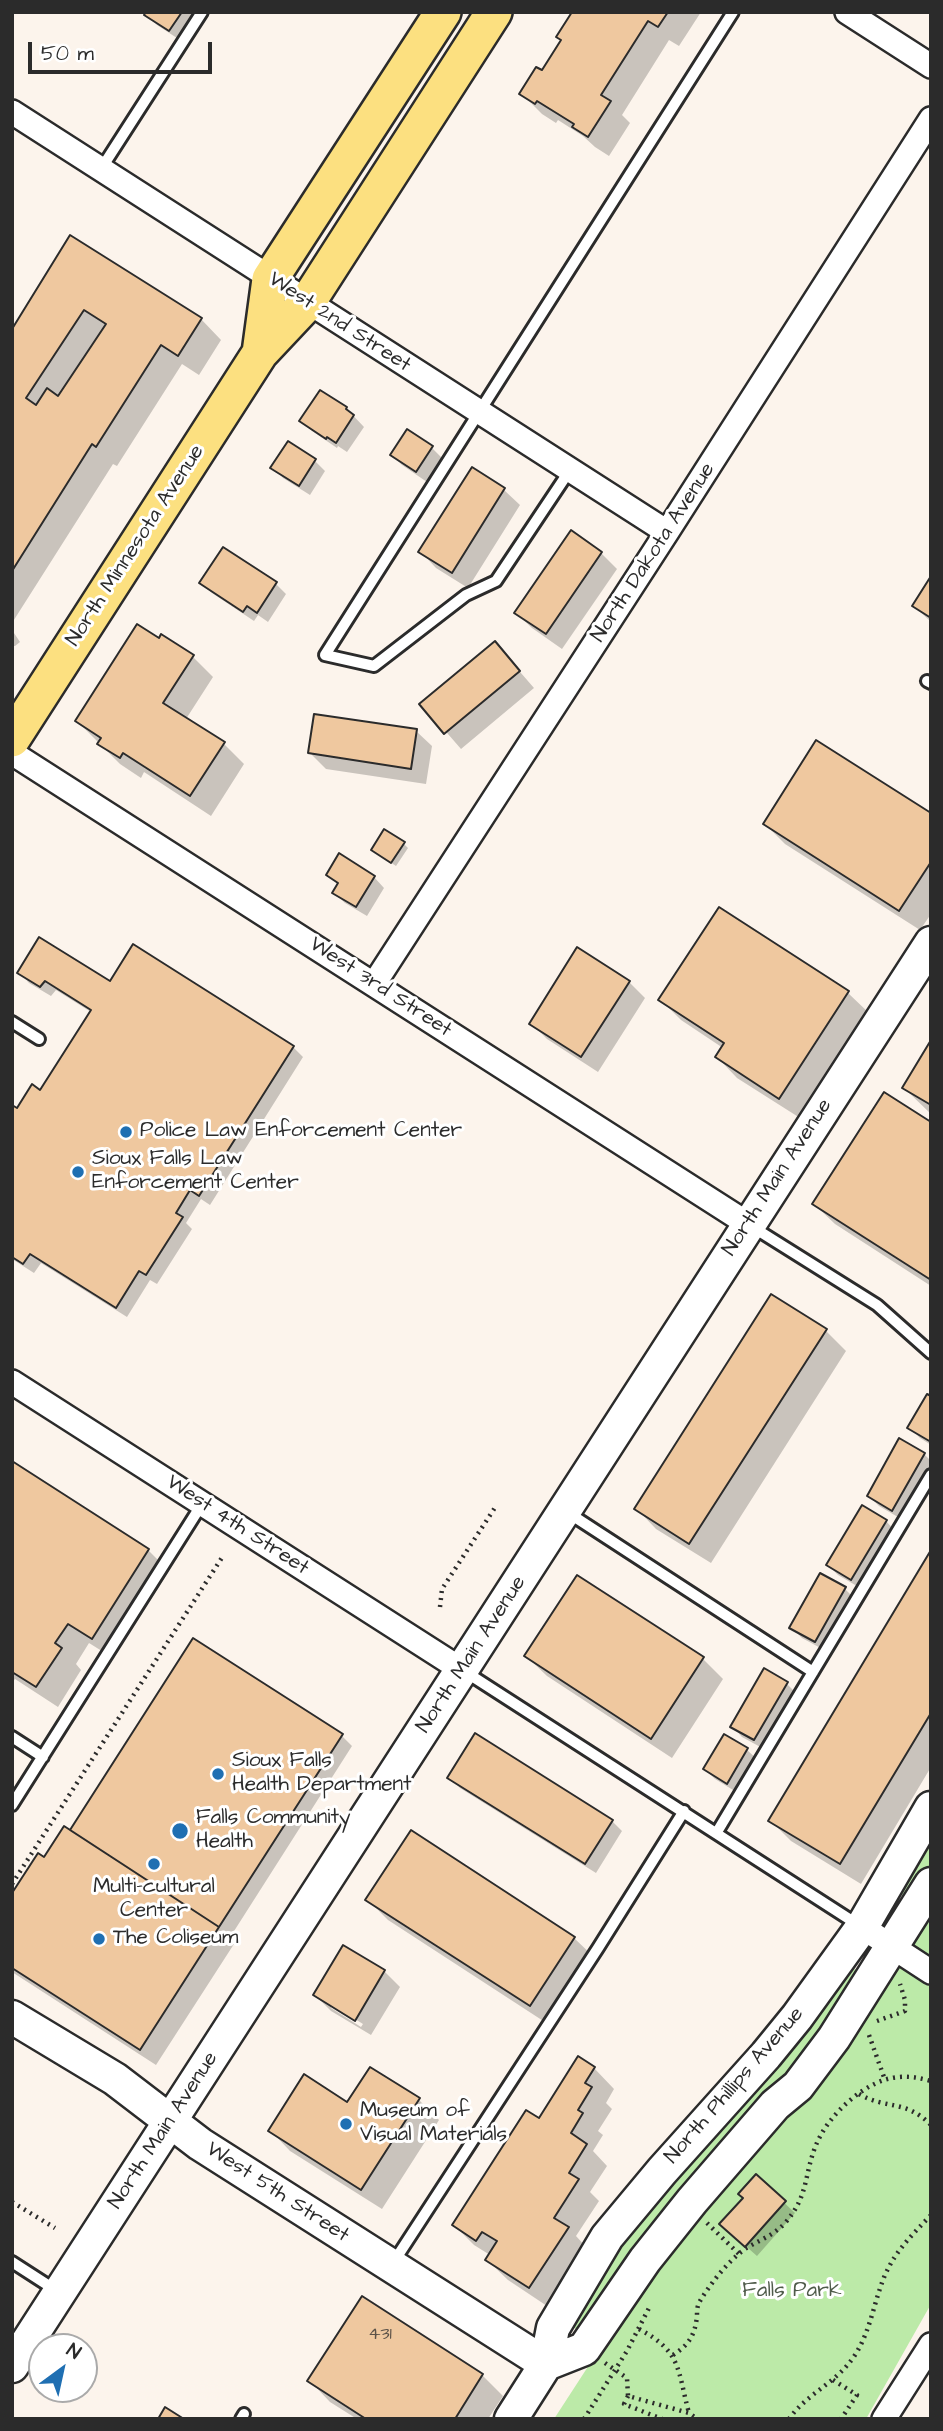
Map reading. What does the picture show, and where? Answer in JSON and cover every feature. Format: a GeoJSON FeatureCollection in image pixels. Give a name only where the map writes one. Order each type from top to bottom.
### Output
{"type":"FeatureCollection","features":[{"type":"Feature","properties":{"kind":"main road","name":"North Minnesota Avenue"},"geometry":{"type":"LineString","coordinates":[[260,353],[270,279],[443,12]]}},
{"type":"Feature","properties":{"kind":"main road","name":"North Minnesota Avenue"},"geometry":{"type":"LineString","coordinates":[[12,739],[260,353],[307,303],[494,12]]}},
{"type":"Feature","properties":{"kind":"street"},"geometry":{"type":"LineString","coordinates":[[847,12],[931,66]]}},
{"type":"Feature","properties":{"kind":"street","name":"West 2nd Street"},"geometry":{"type":"LineString","coordinates":[[12,112],[667,533]]}},
{"type":"Feature","properties":{"kind":"street","name":"North Dakota Avenue"},"geometry":{"type":"LineString","coordinates":[[374,984],[667,533],[931,119]]}},
{"type":"Feature","properties":{"kind":"street","name":"West 3rd Street"},"geometry":{"type":"LineString","coordinates":[[12,753],[748,1224]]}},
{"type":"Feature","properties":{"kind":"street","name":"North Main Avenue"},"geometry":{"type":"LineString","coordinates":[[12,2366],[931,943]]}},
{"type":"Feature","properties":{"kind":"street","name":"West 4th Street"},"geometry":{"type":"LineString","coordinates":[[12,1382],[462,1670]]}},
{"type":"Feature","properties":{"kind":"street","name":"North Phillips Avenue"},"geometry":{"type":"LineString","coordinates":[[511,2419],[546,2364],[554,2328],[607,2237],[766,2055],[862,1927],[931,1808]]}},
{"type":"Feature","properties":{"kind":"street","name":"North Phillips Avenue"},"geometry":{"type":"LineString","coordinates":[[546,2364],[584,2349],[645,2260],[692,2201],[775,2105],[797,2086],[834,2038],[931,1884]]}},
{"type":"Feature","properties":{"kind":"street"},"geometry":{"type":"LineString","coordinates":[[862,1927],[931,1972]]}},
{"type":"Feature","properties":{"kind":"street","name":"West 5th Street"},"geometry":{"type":"LineString","coordinates":[[12,2017],[115,2079],[200,2144],[546,2364]]}},
{"type":"Feature","properties":{"kind":"street"},"geometry":{"type":"LineString","coordinates":[[884,2419],[931,2345]]}},
{"type":"Feature","properties":{"kind":"lane"},"geometry":{"type":"LineString","coordinates":[[100,169],[202,12]]}},
{"type":"Feature","properties":{"kind":"lane"},"geometry":{"type":"LineString","coordinates":[[570,470],[496,581],[466,595],[374,666],[325,655],[733,12]]}},
{"type":"Feature","properties":{"kind":"lane"},"geometry":{"type":"LineString","coordinates":[[12,1022],[39,1040]]}},
{"type":"Feature","properties":{"kind":"lane"},"geometry":{"type":"LineString","coordinates":[[748,1224],[877,1305],[931,1353]]}},
{"type":"Feature","properties":{"kind":"lane"},"geometry":{"type":"LineString","coordinates":[[717,1832],[931,1475]]}},
{"type":"Feature","properties":{"kind":"lane"},"geometry":{"type":"LineString","coordinates":[[12,1805],[202,1504]]}},
{"type":"Feature","properties":{"kind":"lane"},"geometry":{"type":"LineString","coordinates":[[565,1510],[813,1672]]}},
{"type":"Feature","properties":{"kind":"lane"},"geometry":{"type":"LineString","coordinates":[[462,1670],[862,1927]]}},
{"type":"Feature","properties":{"kind":"lane"},"geometry":{"type":"LineString","coordinates":[[12,1737],[43,1757]]}},
{"type":"Feature","properties":{"kind":"lane"},"geometry":{"type":"LineString","coordinates":[[391,2266],[684,1811]]}},
{"type":"Feature","properties":{"kind":"lane"},"geometry":{"type":"LineString","coordinates":[[12,2262],[60,2293]]}},
{"type":"Feature","properties":{"kind":"path"},"geometry":{"type":"LineString","coordinates":[[440,1607],[442,1589],[496,1506]]}},
{"type":"Feature","properties":{"kind":"path"},"geometry":{"type":"LineString","coordinates":[[12,1884],[223,1556]]}},
{"type":"Feature","properties":{"kind":"path"},"geometry":{"type":"LineString","coordinates":[[867,2029],[885,2080]]}},
{"type":"Feature","properties":{"kind":"path"},"geometry":{"type":"LineString","coordinates":[[673,2355],[692,2340],[698,2304],[727,2265],[739,2254],[771,2236],[786,2222],[800,2201],[808,2181],[814,2151],[826,2124],[859,2094],[885,2080],[898,2077],[931,2081]]}},
{"type":"Feature","properties":{"kind":"path"},"geometry":{"type":"LineString","coordinates":[[859,2094],[870,2100],[904,2106],[931,2125]]}},
{"type":"Feature","properties":{"kind":"path"},"geometry":{"type":"LineString","coordinates":[[12,2202],[55,2228]]}},
{"type":"Feature","properties":{"kind":"path"},"geometry":{"type":"LineString","coordinates":[[699,2215],[739,2254]]}},
{"type":"Feature","properties":{"kind":"path"},"geometry":{"type":"LineString","coordinates":[[789,2419],[800,2405],[843,2371],[864,2339],[884,2277],[894,2257],[905,2241],[931,2215]]}},
{"type":"Feature","properties":{"kind":"path"},"geometry":{"type":"LineString","coordinates":[[639,2329],[659,2340],[673,2355],[689,2413]]}},
{"type":"Feature","properties":{"kind":"path"},"geometry":{"type":"LineString","coordinates":[[615,2370],[627,2378],[628,2396],[624,2404],[662,2419]]}},
{"type":"Feature","properties":{"kind":"path"},"geometry":{"type":"LineString","coordinates":[[833,2380],[857,2395],[841,2419]]}},
{"type":"Feature","properties":{"kind":"path"},"geometry":{"type":"LineString","coordinates":[[628,2396],[689,2413],[697,2419]]}},
{"type":"Feature","properties":{"kind":"green space"},"geometry":{"type":"Polygon","coordinates":[[[931,1831],[931,1866],[909,1898],[903,1896],[898,1888],[931,1831]]]}},
{"type":"Feature","properties":{"kind":"green space","name":"Falls Park"},"geometry":{"type":"Polygon","coordinates":[[[931,1905],[931,2304],[866,2419],[554,2419],[650,2271],[931,1905]]]}},
{"type":"Feature","properties":{"kind":"green space"},"geometry":{"type":"Polygon","coordinates":[[[857,1969],[859,1972],[836,2014],[580,2332],[573,2327],[572,2322],[636,2225],[848,1970],[857,1969]]]}},
{"type":"Feature","properties":{"kind":"building"},"geometry":{"type":"Polygon","coordinates":[[[146,12],[182,12],[169,31],[144,15],[146,12]]]}},
{"type":"Feature","properties":{"kind":"building"},"geometry":{"type":"Polygon","coordinates":[[[572,12],[668,12],[658,27],[648,21],[601,95],[611,101],[588,137],[572,127],[574,124],[537,101],[535,104],[519,94],[536,67],[542,70],[561,40],[556,37],[572,12]]]}},
{"type":"Feature","properties":{"kind":"building"},"geometry":{"type":"Polygon","coordinates":[[[70,235],[202,318],[178,356],[161,345],[96,447],[92,444],[12,571],[12,329],[70,235]],[[84,310],[26,398],[36,405],[47,388],[58,396],[106,324],[84,310]]]}},
{"type":"Feature","properties":{"kind":"building"},"geometry":{"type":"Polygon","coordinates":[[[320,390],[347,407],[354,415],[336,443],[299,421],[320,390]]]}},
{"type":"Feature","properties":{"kind":"building"},"geometry":{"type":"Polygon","coordinates":[[[407,429],[433,446],[416,472],[390,455],[407,429]]]}},
{"type":"Feature","properties":{"kind":"building"},"geometry":{"type":"Polygon","coordinates":[[[288,441],[316,459],[299,486],[270,468],[288,441]]]}},
{"type":"Feature","properties":{"kind":"building"},"geometry":{"type":"Polygon","coordinates":[[[472,467],[505,488],[452,573],[418,552],[472,467]]]}},
{"type":"Feature","properties":{"kind":"building"},"geometry":{"type":"Polygon","coordinates":[[[571,530],[602,552],[546,634],[514,613],[571,530]]]}},
{"type":"Feature","properties":{"kind":"building"},"geometry":{"type":"Polygon","coordinates":[[[223,547],[277,582],[257,613],[247,606],[243,612],[199,583],[223,547]]]}},
{"type":"Feature","properties":{"kind":"building"},"geometry":{"type":"Polygon","coordinates":[[[931,576],[931,618],[912,606],[931,576]]]}},
{"type":"Feature","properties":{"kind":"building"},"geometry":{"type":"Polygon","coordinates":[[[137,624],[159,638],[161,634],[194,655],[163,703],[225,742],[190,796],[123,753],[120,758],[97,744],[101,738],[75,721],[137,624]]]}},
{"type":"Feature","properties":{"kind":"building"},"geometry":{"type":"Polygon","coordinates":[[[495,641],[520,671],[444,734],[419,704],[495,641]]]}},
{"type":"Feature","properties":{"kind":"building"},"geometry":{"type":"Polygon","coordinates":[[[314,714],[417,729],[411,769],[308,753],[314,714]]]}},
{"type":"Feature","properties":{"kind":"building"},"geometry":{"type":"Polygon","coordinates":[[[816,740],[931,813],[931,862],[899,911],[763,824],[816,740]]]}},
{"type":"Feature","properties":{"kind":"building"},"geometry":{"type":"Polygon","coordinates":[[[384,829],[405,842],[391,863],[371,850],[384,829]]]}},
{"type":"Feature","properties":{"kind":"building"},"geometry":{"type":"Polygon","coordinates":[[[339,853],[375,876],[356,907],[332,893],[338,883],[326,875],[339,853]]]}},
{"type":"Feature","properties":{"kind":"building"},"geometry":{"type":"Polygon","coordinates":[[[719,907],[849,991],[779,1099],[715,1057],[724,1043],[658,1000],[719,907]]]}},
{"type":"Feature","properties":{"kind":"building","name":"Police Law Enforcement Center"},"geometry":{"type":"Polygon","coordinates":[[[39,937],[110,981],[133,944],[294,1046],[199,1196],[190,1190],[176,1213],[183,1217],[146,1275],[139,1271],[116,1308],[30,1254],[23,1264],[12,1257],[12,1105],[17,1108],[32,1084],[40,1090],[91,1010],[45,981],[40,987],[17,973],[39,937]]]}},
{"type":"Feature","properties":{"kind":"building"},"geometry":{"type":"Polygon","coordinates":[[[577,947],[630,981],[581,1057],[529,1024],[577,947]]]}},
{"type":"Feature","properties":{"kind":"building"},"geometry":{"type":"Polygon","coordinates":[[[931,1040],[931,1105],[902,1088],[931,1040]]]}},
{"type":"Feature","properties":{"kind":"building"},"geometry":{"type":"Polygon","coordinates":[[[884,1092],[931,1122],[931,1280],[812,1204],[884,1092]]]}},
{"type":"Feature","properties":{"kind":"building"},"geometry":{"type":"Polygon","coordinates":[[[771,1294],[827,1329],[689,1544],[634,1509],[771,1294]]]}},
{"type":"Feature","properties":{"kind":"building"},"geometry":{"type":"Polygon","coordinates":[[[927,1394],[931,1396],[931,1442],[907,1428],[927,1394]]]}},
{"type":"Feature","properties":{"kind":"building"},"geometry":{"type":"Polygon","coordinates":[[[899,1438],[925,1453],[892,1511],[867,1496],[899,1438]]]}},
{"type":"Feature","properties":{"kind":"building"},"geometry":{"type":"Polygon","coordinates":[[[12,1461],[149,1549],[92,1639],[68,1624],[55,1643],[62,1648],[36,1687],[12,1672],[12,1461]]]}},
{"type":"Feature","properties":{"kind":"building"},"geometry":{"type":"Polygon","coordinates":[[[862,1505],[887,1520],[851,1580],[826,1565],[862,1505]]]}},
{"type":"Feature","properties":{"kind":"building"},"geometry":{"type":"Polygon","coordinates":[[[931,1550],[931,1713],[840,1864],[768,1821],[931,1550]]]}},
{"type":"Feature","properties":{"kind":"building"},"geometry":{"type":"Polygon","coordinates":[[[820,1573],[846,1587],[815,1642],[789,1628],[820,1573]]]}},
{"type":"Feature","properties":{"kind":"building"},"geometry":{"type":"Polygon","coordinates":[[[577,1575],[704,1657],[651,1739],[524,1656],[577,1575]]]}},
{"type":"Feature","properties":{"kind":"building"},"geometry":{"type":"Polygon","coordinates":[[[193,1638],[343,1734],[219,1927],[70,1830],[193,1638]]]}},
{"type":"Feature","properties":{"kind":"building"},"geometry":{"type":"Polygon","coordinates":[[[764,1668],[788,1682],[754,1740],[730,1727],[764,1668]]]}},
{"type":"Feature","properties":{"kind":"building"},"geometry":{"type":"Polygon","coordinates":[[[475,1733],[613,1820],[585,1864],[447,1778],[475,1733]]]}},
{"type":"Feature","properties":{"kind":"building"},"geometry":{"type":"Polygon","coordinates":[[[724,1734],[748,1748],[727,1784],[703,1769],[724,1734]]]}},
{"type":"Feature","properties":{"kind":"building"},"geometry":{"type":"Polygon","coordinates":[[[64,1826],[219,1927],[140,2050],[12,1968],[12,1893],[38,1853],[44,1857],[64,1826]]]}},
{"type":"Feature","properties":{"kind":"building"},"geometry":{"type":"Polygon","coordinates":[[[411,1830],[575,1937],[530,2006],[365,1900],[411,1830]]]}},
{"type":"Feature","properties":{"kind":"building"},"geometry":{"type":"Polygon","coordinates":[[[343,1945],[385,1970],[355,2021],[313,1995],[343,1945]]]}},
{"type":"Feature","properties":{"kind":"building"},"geometry":{"type":"Polygon","coordinates":[[[578,2056],[595,2067],[585,2083],[592,2087],[578,2110],[583,2113],[571,2133],[587,2144],[569,2173],[579,2179],[554,2218],[569,2227],[529,2288],[485,2260],[497,2241],[482,2232],[476,2241],[452,2225],[526,2110],[539,2118],[578,2056]]]}},
{"type":"Feature","properties":{"kind":"building"},"geometry":{"type":"Polygon","coordinates":[[[370,2067],[420,2098],[361,2190],[268,2131],[304,2074],[347,2102],[370,2067]]]}},
{"type":"Feature","properties":{"kind":"building"},"geometry":{"type":"Polygon","coordinates":[[[756,2174],[786,2201],[745,2247],[719,2224],[743,2198],[738,2194],[756,2174]]]}},
{"type":"Feature","properties":{"kind":"building"},"geometry":{"type":"Polygon","coordinates":[[[362,2296],[483,2374],[455,2419],[366,2419],[307,2381],[362,2296]]]}},
{"type":"Feature","properties":{"kind":"building"},"geometry":{"type":"Polygon","coordinates":[[[165,2407],[184,2419],[158,2419],[165,2407]]]}},
{"type":"Feature","properties":{"kind":"place","name":"Police Law Enforcement Center"},"geometry":{"type":"Point","coordinates":[126,1132]}},
{"type":"Feature","properties":{"kind":"place","name":"Sioux Falls Law Enforcement Center"},"geometry":{"type":"Point","coordinates":[78,1172]}},
{"type":"Feature","properties":{"kind":"place","name":"Sioux Falls Health Department"},"geometry":{"type":"Point","coordinates":[218,1774]}},
{"type":"Feature","properties":{"kind":"place","name":"Falls Community Health"},"geometry":{"type":"Point","coordinates":[180,1831]}},
{"type":"Feature","properties":{"kind":"place","name":"Multi-cultural Center"},"geometry":{"type":"Point","coordinates":[154,1864]}},
{"type":"Feature","properties":{"kind":"place","name":"The Coliseum"},"geometry":{"type":"Point","coordinates":[99,1939]}},
{"type":"Feature","properties":{"kind":"place","name":"Museum of Visual Materials"},"geometry":{"type":"Point","coordinates":[346,2124]}}]}
